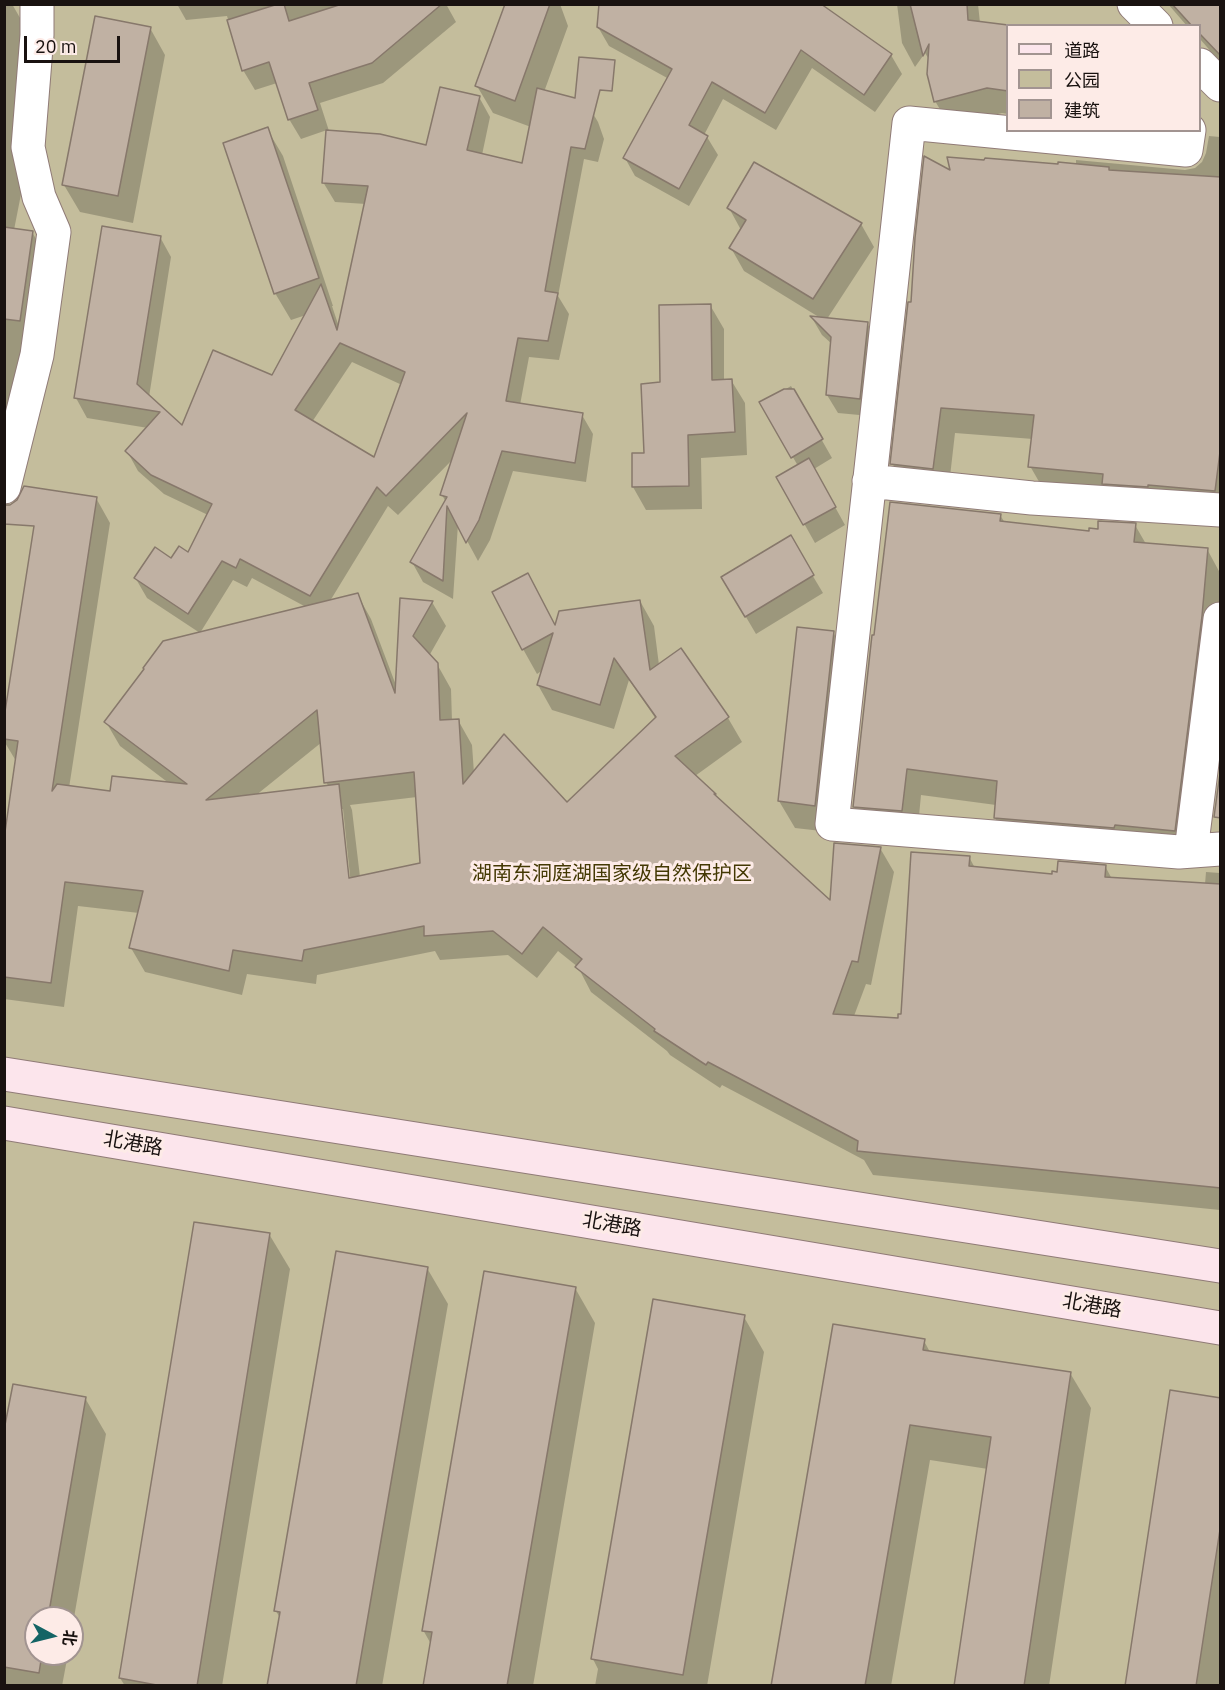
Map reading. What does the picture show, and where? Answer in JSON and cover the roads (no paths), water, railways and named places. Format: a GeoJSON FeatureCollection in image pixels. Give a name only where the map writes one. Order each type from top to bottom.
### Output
{"type":"FeatureCollection","features":[{"type":"Feature","properties":{"kind":"main road"},"geometry":{"type":"LineString","coordinates":[[4,1074],[1221,1266]]}},
{"type":"Feature","properties":{"kind":"main road","name":"北港路"},"geometry":{"type":"LineString","coordinates":[[4,1123],[1221,1328]]}},
{"type":"Feature","properties":{"kind":"street"},"geometry":{"type":"LineString","coordinates":[[4,487],[37,355],[54,232],[39,197],[28,147],[37,35],[37,4]]}},
{"type":"Feature","properties":{"kind":"street"},"geometry":{"type":"LineString","coordinates":[[1134,4],[1154,24]]}},
{"type":"Feature","properties":{"kind":"street"},"geometry":{"type":"LineString","coordinates":[[1201,66],[1221,85]]}},
{"type":"Feature","properties":{"kind":"street"},"geometry":{"type":"LineString","coordinates":[[1189,132],[1186,150],[909,123],[832,824],[1179,852],[1206,850],[1221,619]]}},
{"type":"Feature","properties":{"kind":"street"},"geometry":{"type":"LineString","coordinates":[[870,480],[1032,498],[1221,510]]}},
{"type":"Feature","properties":{"kind":"park label","name":"湖南东洞庭湖国家级自然保护区"},"geometry":{"type":"Point","coordinates":[612,874]}}]}
